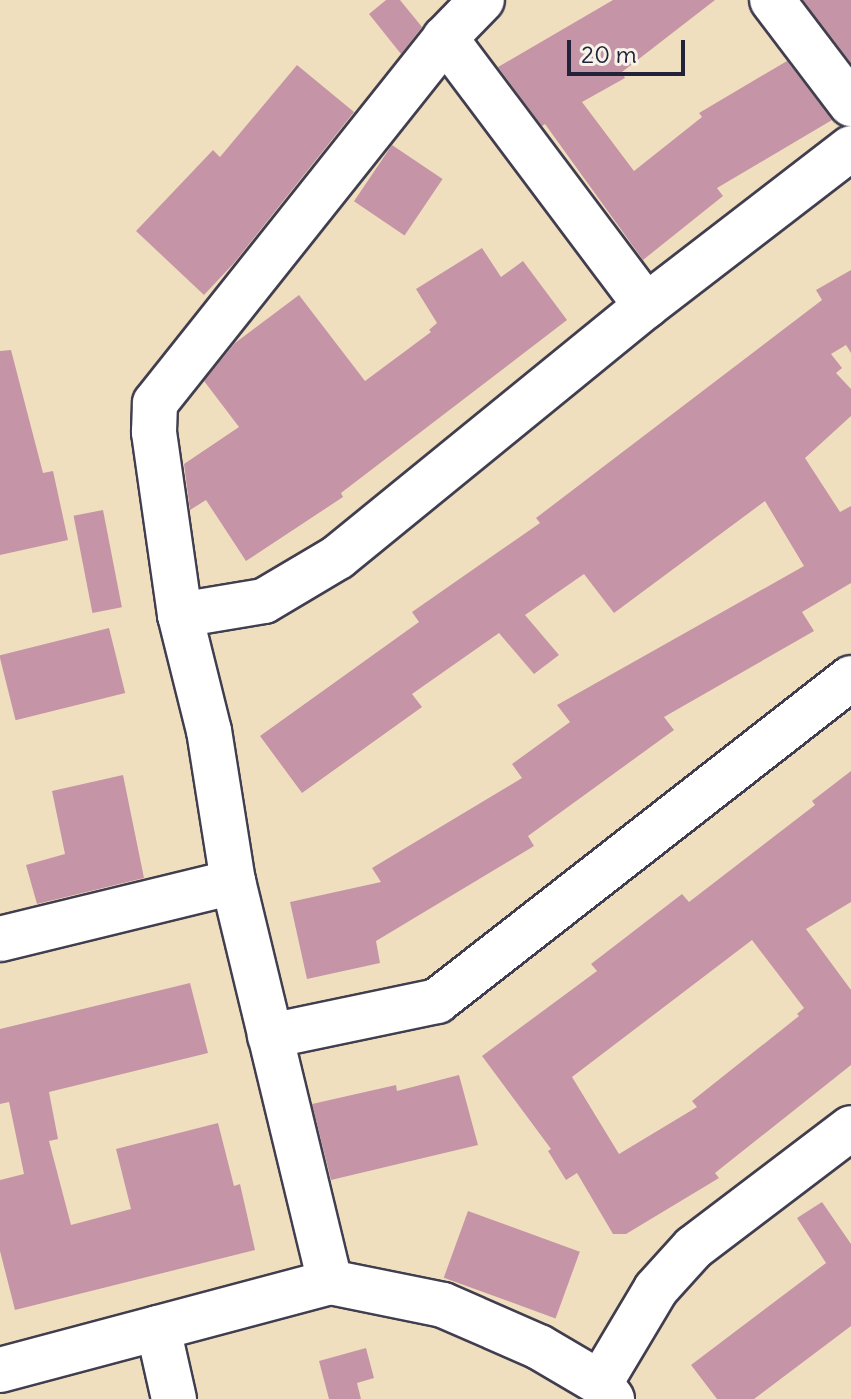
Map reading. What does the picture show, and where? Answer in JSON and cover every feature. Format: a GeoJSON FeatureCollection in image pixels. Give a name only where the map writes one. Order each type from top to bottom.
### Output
{"type":"FeatureCollection","features":[{"type":"Feature","properties":{"kind":"street"},"geometry":{"type":"LineString","coordinates":[[330,1282],[233,882],[209,731],[180,615],[154,432],[155,403],[445,38],[482,0]]}},
{"type":"Feature","properties":{"kind":"street"},"geometry":{"type":"LineString","coordinates":[[772,0],[851,104]]}},
{"type":"Feature","properties":{"kind":"street"},"geometry":{"type":"LineString","coordinates":[[445,38],[646,306]]}},
{"type":"Feature","properties":{"kind":"street"},"geometry":{"type":"LineString","coordinates":[[180,615],[264,601],[338,557],[646,306],[851,148]]}},
{"type":"Feature","properties":{"kind":"street"},"geometry":{"type":"LineString","coordinates":[[270,1036],[437,1001],[851,678]]}},
{"type":"Feature","properties":{"kind":"street"},"geometry":{"type":"LineString","coordinates":[[0,939],[233,882]]}},
{"type":"Feature","properties":{"kind":"street"},"geometry":{"type":"LineString","coordinates":[[0,1370],[330,1282],[443,1305],[539,1347],[606,1391],[656,1289],[693,1248],[851,1128]]}},
{"type":"Feature","properties":{"kind":"street"},"geometry":{"type":"LineString","coordinates":[[158,1328],[174,1399]]}},
{"type":"Feature","properties":{"kind":"building"},"geometry":{"type":"Polygon","coordinates":[[[386,0],[400,0],[422,27],[401,54],[369,14],[386,0]]]}},
{"type":"Feature","properties":{"kind":"building"},"geometry":{"type":"Polygon","coordinates":[[[613,0],[715,0],[622,72],[625,78],[582,102],[634,171],[702,117],[699,113],[787,61],[832,120],[717,188],[723,196],[643,260],[545,124],[542,126],[498,67],[613,0]]]}},
{"type":"Feature","properties":{"kind":"building"},"geometry":{"type":"Polygon","coordinates":[[[803,0],[851,0],[851,63],[803,0]]]}},
{"type":"Feature","properties":{"kind":"building"},"geometry":{"type":"Polygon","coordinates":[[[297,65],[354,112],[234,263],[204,295],[136,231],[213,150],[220,157],[297,65]]]}},
{"type":"Feature","properties":{"kind":"building"},"geometry":{"type":"Polygon","coordinates":[[[392,145],[443,179],[405,235],[354,201],[392,145]]]}},
{"type":"Feature","properties":{"kind":"building"},"geometry":{"type":"Polygon","coordinates":[[[482,248],[501,277],[523,261],[567,320],[341,493],[343,497],[246,561],[206,500],[190,510],[184,464],[239,427],[204,381],[235,343],[299,295],[365,381],[431,332],[429,330],[437,323],[416,289],[482,248]]]}},
{"type":"Feature","properties":{"kind":"building"},"geometry":{"type":"Polygon","coordinates":[[[851,270],[851,353],[846,345],[831,354],[842,368],[836,373],[851,389],[851,416],[805,458],[840,512],[851,506],[851,583],[802,612],[814,631],[664,717],[674,730],[528,836],[534,846],[376,941],[380,963],[307,979],[290,902],[381,882],[372,868],[522,778],[512,764],[570,722],[557,705],[804,566],[765,501],[614,613],[584,574],[525,615],[559,655],[534,674],[499,633],[412,694],[422,707],[302,793],[260,736],[419,622],[412,612],[540,523],[536,518],[822,300],[816,290],[851,270]]]}},
{"type":"Feature","properties":{"kind":"building"},"geometry":{"type":"Polygon","coordinates":[[[11,350],[43,473],[53,471],[68,540],[0,555],[0,351],[11,350]]]}},
{"type":"Feature","properties":{"kind":"building"},"geometry":{"type":"Polygon","coordinates":[[[103,510],[122,607],[92,613],[74,516],[103,510]]]}},
{"type":"Feature","properties":{"kind":"building"},"geometry":{"type":"Polygon","coordinates":[[[109,628],[125,693],[16,720],[0,655],[109,628]]]}},
{"type":"Feature","properties":{"kind":"building"},"geometry":{"type":"Polygon","coordinates":[[[851,771],[851,902],[806,929],[851,990],[851,1065],[715,1173],[719,1178],[626,1234],[613,1234],[577,1173],[566,1180],[548,1151],[551,1149],[482,1056],[597,971],[591,964],[682,894],[689,902],[815,805],[812,801],[851,771]],[[752,940],[572,1077],[619,1154],[697,1107],[692,1101],[799,1016],[797,1014],[804,1008],[752,940]]]}},
{"type":"Feature","properties":{"kind":"building"},"geometry":{"type":"Polygon","coordinates":[[[123,775],[144,878],[37,904],[26,865],[65,854],[52,791],[123,775]]]}},
{"type":"Feature","properties":{"kind":"building"},"geometry":{"type":"Polygon","coordinates":[[[190,983],[208,1053],[49,1092],[58,1139],[49,1141],[71,1225],[131,1209],[116,1149],[218,1123],[234,1186],[240,1184],[255,1250],[15,1310],[0,1251],[0,1180],[24,1174],[9,1102],[0,1104],[0,1029],[190,983]]]}},
{"type":"Feature","properties":{"kind":"building"},"geometry":{"type":"Polygon","coordinates":[[[459,1075],[478,1145],[331,1180],[312,1104],[396,1085],[397,1091],[459,1075]]]}},
{"type":"Feature","properties":{"kind":"building"},"geometry":{"type":"Polygon","coordinates":[[[822,1202],[851,1244],[851,1326],[754,1399],[717,1399],[691,1365],[826,1263],[797,1218],[822,1202]]]}},
{"type":"Feature","properties":{"kind":"building"},"geometry":{"type":"Polygon","coordinates":[[[468,1211],[580,1252],[556,1318],[444,1278],[468,1211]]]}},
{"type":"Feature","properties":{"kind":"building"},"geometry":{"type":"Polygon","coordinates":[[[366,1348],[374,1378],[357,1383],[361,1399],[329,1399],[319,1361],[366,1348]]]}}]}
